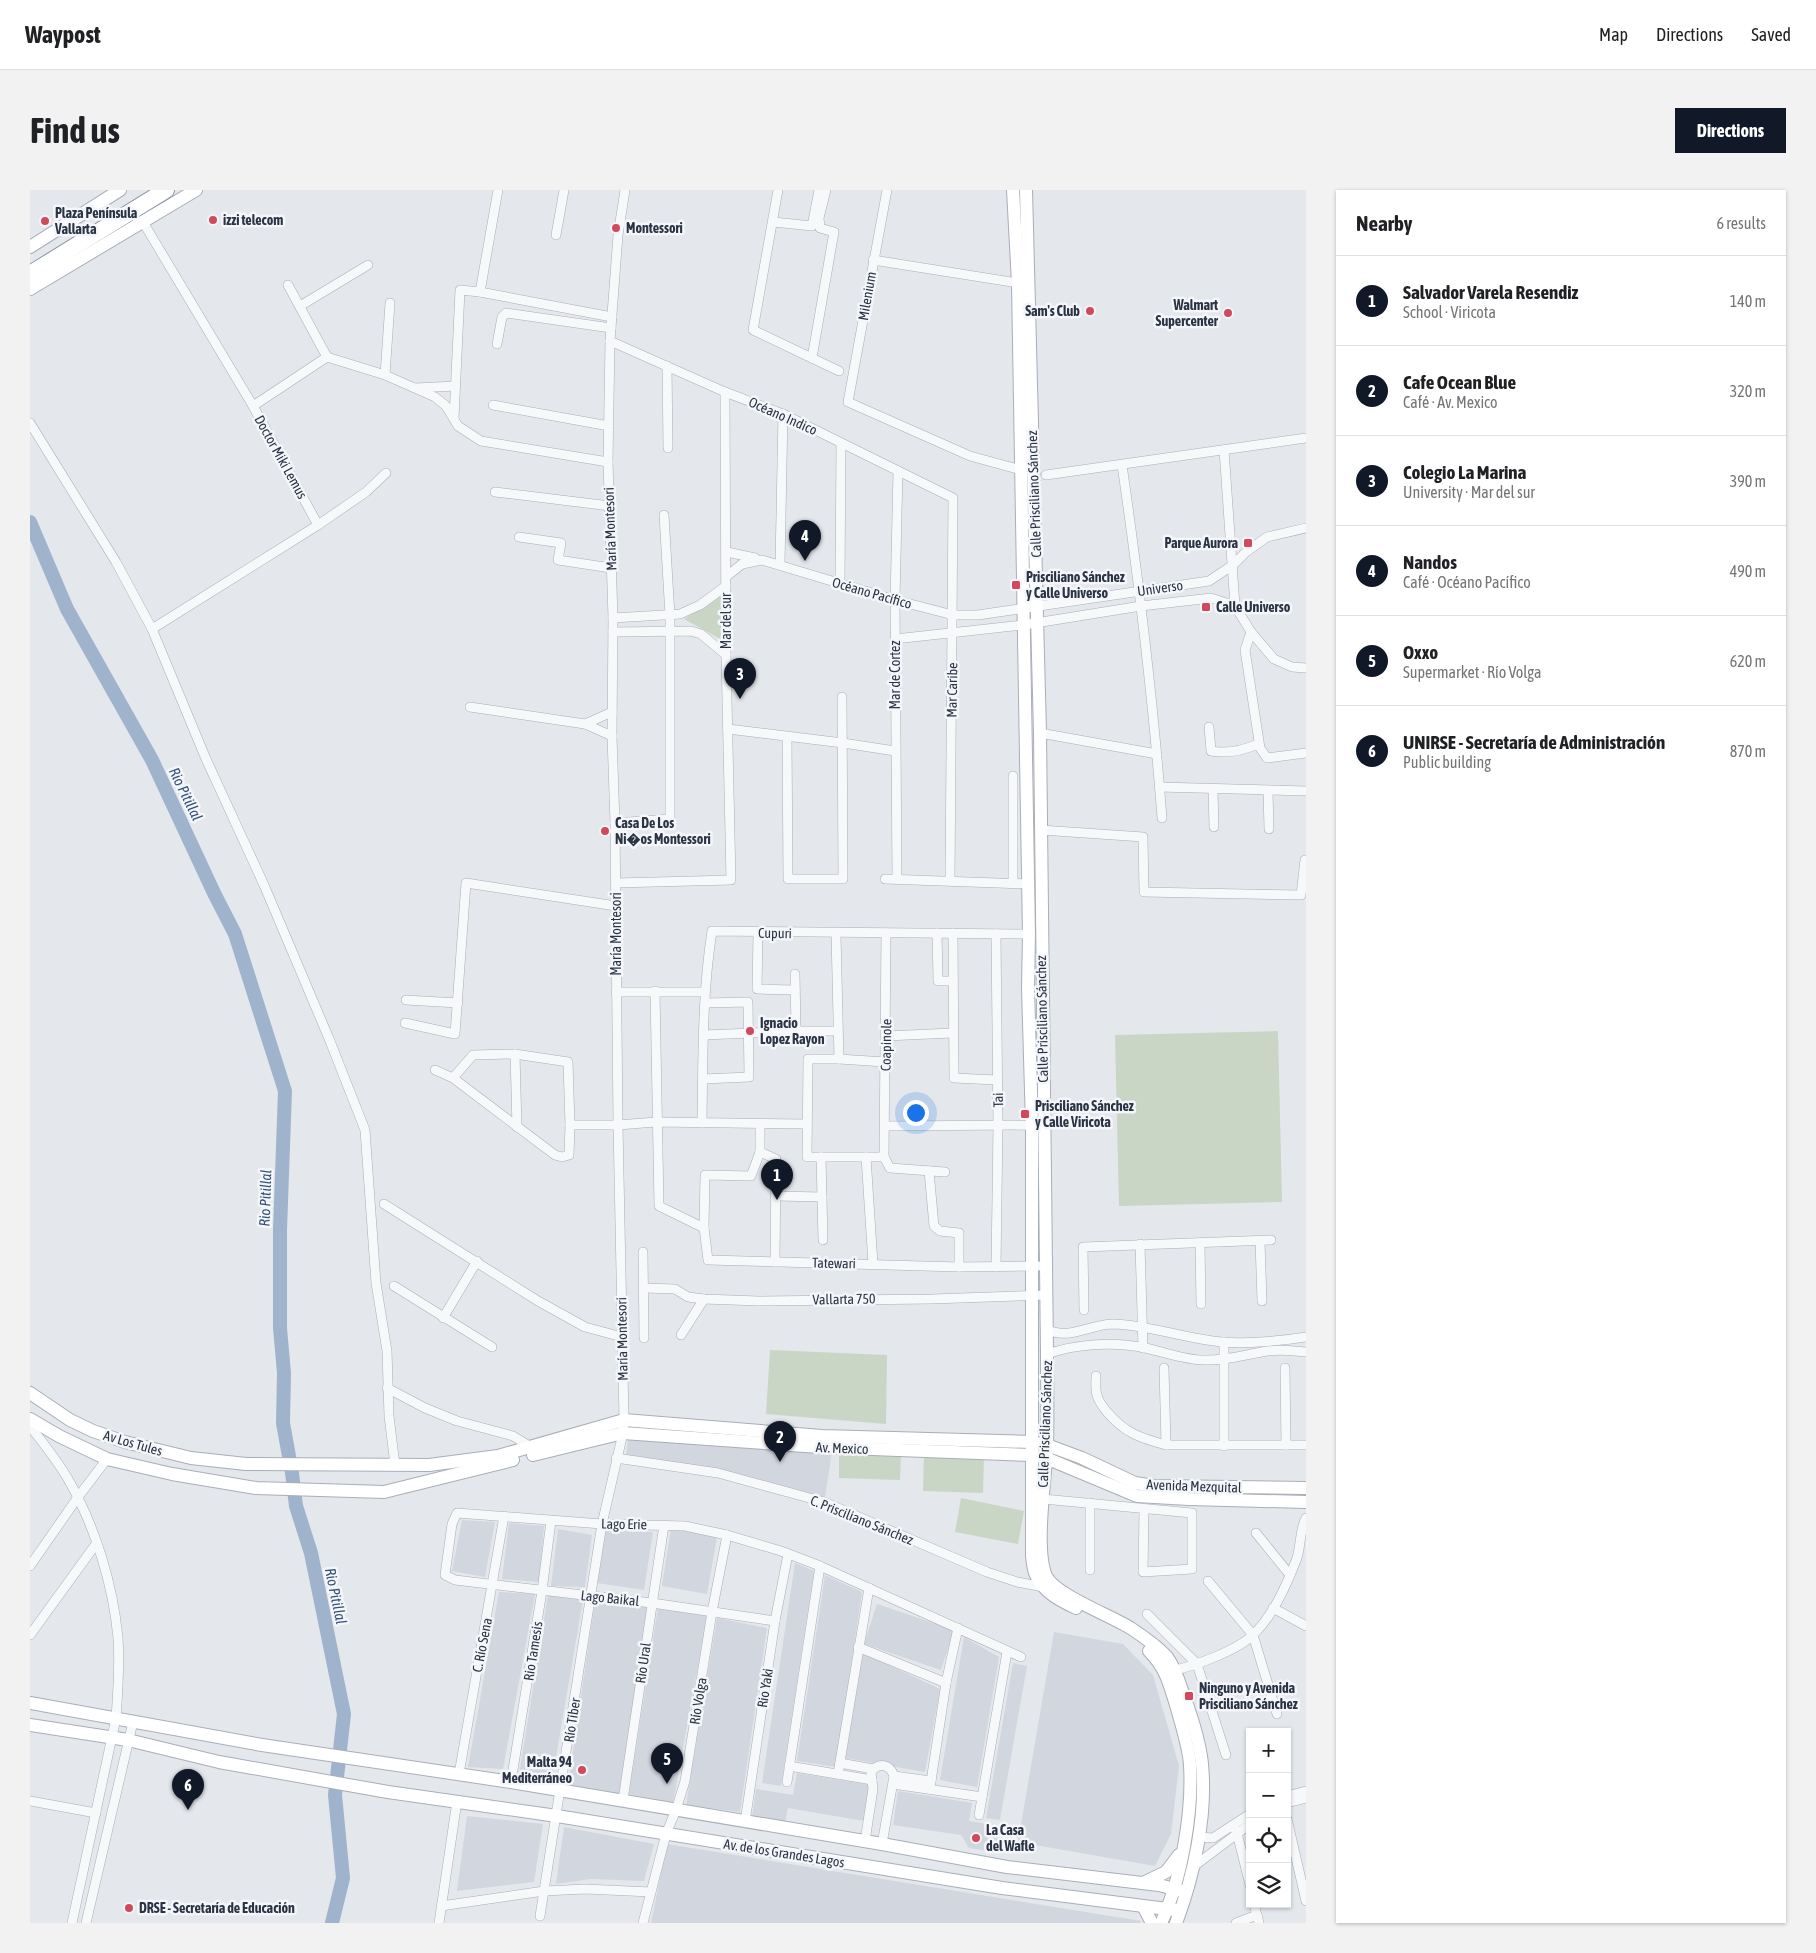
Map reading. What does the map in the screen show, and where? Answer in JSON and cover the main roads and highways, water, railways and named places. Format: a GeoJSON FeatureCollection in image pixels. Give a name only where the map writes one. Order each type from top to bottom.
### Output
{"type":"FeatureCollection","features":[{"type":"Feature","properties":{"kind":"highway"},"geometry":{"type":"LineString","coordinates":[[30,263],[148,190]]}},
{"type":"Feature","properties":{"kind":"highway"},"geometry":{"type":"LineString","coordinates":[[30,274],[166,190]]}},
{"type":"Feature","properties":{"kind":"main road"},"geometry":{"type":"LineString","coordinates":[[30,247],[120,190]]}},
{"type":"Feature","properties":{"kind":"main road"},"geometry":{"type":"LineString","coordinates":[[30,289],[196,190]]}},
{"type":"Feature","properties":{"kind":"main road","name":"Calle Prisciliano Sánchez"},"geometry":{"type":"LineString","coordinates":[[1013,190],[1024,284],[1038,621],[1040,733],[1038,1125],[1032,1266],[1032,1556],[1036,1575],[1044,1587],[1058,1599],[1124,1633],[1144,1646],[1170,1671],[1189,1712],[1202,1763],[1203,1803],[1193,1868],[1181,1891],[1175,1914],[1162,1923]]}},
{"type":"Feature","properties":{"kind":"main road","name":"Calle Prisciliano Sánchez"},"geometry":{"type":"LineString","coordinates":[[1026,190],[1021,470],[1029,934],[1028,988],[1046,1266],[1047,1354],[1046,1451],[1041,1554],[1047,1578],[1068,1595],[1152,1642],[1168,1658],[1190,1764],[1189,1801],[1182,1851],[1181,1891]]}},
{"type":"Feature","properties":{"kind":"main road","name":"Av Los Tules"},"geometry":{"type":"LineString","coordinates":[[30,1393],[70,1420],[93,1431],[125,1442],[191,1458],[246,1464],[429,1465],[498,1456],[624,1427]]}},
{"type":"Feature","properties":{"kind":"main road","name":"Av. Mexico"},"geometry":{"type":"LineString","coordinates":[[624,1427],[819,1447],[1031,1448]]}},
{"type":"Feature","properties":{"kind":"main road","name":"Av Los Tules"},"geometry":{"type":"LineString","coordinates":[[31,1428],[59,1436],[107,1459],[172,1474],[251,1488],[384,1492],[624,1427]]}},
{"type":"Feature","properties":{"kind":"main road","name":"Avenida Mezquital"},"geometry":{"type":"LineString","coordinates":[[1031,1448],[1082,1458],[1135,1483],[1163,1486],[1306,1488]]}},
{"type":"Feature","properties":{"kind":"main road","name":"Avenida Mezquital"},"geometry":{"type":"LineString","coordinates":[[1046,1451],[1137,1496],[1197,1500],[1306,1502]]}},
{"type":"Feature","properties":{"kind":"main road","name":"Av. de los Grandes Lagos"},"geometry":{"type":"LineString","coordinates":[[30,1703],[262,1745],[623,1800],[1007,1867],[1181,1891]]}},
{"type":"Feature","properties":{"kind":"main road","name":"Av. de los Grandes Lagos"},"geometry":{"type":"LineString","coordinates":[[30,1725],[128,1740],[218,1762],[388,1792],[557,1816],[1002,1888],[1143,1906],[1175,1914]]}},
{"type":"Feature","properties":{"kind":"main road"},"geometry":{"type":"LineString","coordinates":[[1141,1884],[1166,1872],[1182,1851]]}},
{"type":"Feature","properties":{"kind":"main road"},"geometry":{"type":"LineString","coordinates":[[1002,1888],[1007,1867]]}},
{"type":"Feature","properties":{"kind":"main road"},"geometry":{"type":"LineString","coordinates":[[1143,1906],[1152,1923]]}},
{"type":"Feature","properties":{"kind":"waterway","name":"Rio Pitillal"},"geometry":{"type":"LineString","coordinates":[[30,522],[67,609],[152,760],[235,934],[285,1091],[280,1230],[280,1328],[284,1373],[283,1423],[296,1506],[311,1553],[344,1714],[335,1795],[343,1878],[332,1923]]}},
{"type":"Feature","properties":{"kind":"place","name":"izzi telecom"},"geometry":{"type":"Point","coordinates":[213,220]}},
{"type":"Feature","properties":{"kind":"place","name":"Plaza Península Vallarta"},"geometry":{"type":"Point","coordinates":[45,221]}},
{"type":"Feature","properties":{"kind":"place","name":"Montessori"},"geometry":{"type":"Point","coordinates":[616,228]}},
{"type":"Feature","properties":{"kind":"place","name":"Sam's Club"},"geometry":{"type":"Point","coordinates":[1090,311]}},
{"type":"Feature","properties":{"kind":"place","name":"Walmart Supercenter"},"geometry":{"type":"Point","coordinates":[1228,313]}},
{"type":"Feature","properties":{"kind":"place","name":"Parque Aurora"},"geometry":{"type":"Point","coordinates":[1248,543]}},
{"type":"Feature","properties":{"kind":"place","name":"Nandos"},"geometry":{"type":"Point","coordinates":[805,561]}},
{"type":"Feature","properties":{"kind":"place","name":"Prisciliano Sánchez y Calle Universo"},"geometry":{"type":"Point","coordinates":[1016,585]}},
{"type":"Feature","properties":{"kind":"place","name":"Calle Universo"},"geometry":{"type":"Point","coordinates":[1206,607]}},
{"type":"Feature","properties":{"kind":"place","name":"Colegio La Marina"},"geometry":{"type":"Point","coordinates":[740,699]}},
{"type":"Feature","properties":{"kind":"place","name":"Casa De Los Ni�os Montessori"},"geometry":{"type":"Point","coordinates":[605,831]}},
{"type":"Feature","properties":{"kind":"place","name":"Ignacio Lopez Rayon"},"geometry":{"type":"Point","coordinates":[750,1031]}},
{"type":"Feature","properties":{"kind":"place","name":"Prisciliano Sánchez y Calle Viricota"},"geometry":{"type":"Point","coordinates":[1025,1114]}},
{"type":"Feature","properties":{"kind":"place","name":"Salvador Varela Resendiz"},"geometry":{"type":"Point","coordinates":[777,1200]}},
{"type":"Feature","properties":{"kind":"place","name":"Cafe Ocean Blue"},"geometry":{"type":"Point","coordinates":[780,1462]}},
{"type":"Feature","properties":{"kind":"place","name":"Ninguno y Avenida Prisciliano Sánchez"},"geometry":{"type":"Point","coordinates":[1189,1696]}},
{"type":"Feature","properties":{"kind":"place","name":"Malta 94 Mediterráneo"},"geometry":{"type":"Point","coordinates":[582,1770]}},
{"type":"Feature","properties":{"kind":"place","name":"Oxxo"},"geometry":{"type":"Point","coordinates":[667,1784]}},
{"type":"Feature","properties":{"kind":"place","name":"UNIRSE - Secretaría de Administración"},"geometry":{"type":"Point","coordinates":[188,1810]}},
{"type":"Feature","properties":{"kind":"place","name":"La Casa del Wafle"},"geometry":{"type":"Point","coordinates":[976,1838]}},
{"type":"Feature","properties":{"kind":"place","name":"DRSE - Secretaría de Educación"},"geometry":{"type":"Point","coordinates":[129,1908]}}]}
